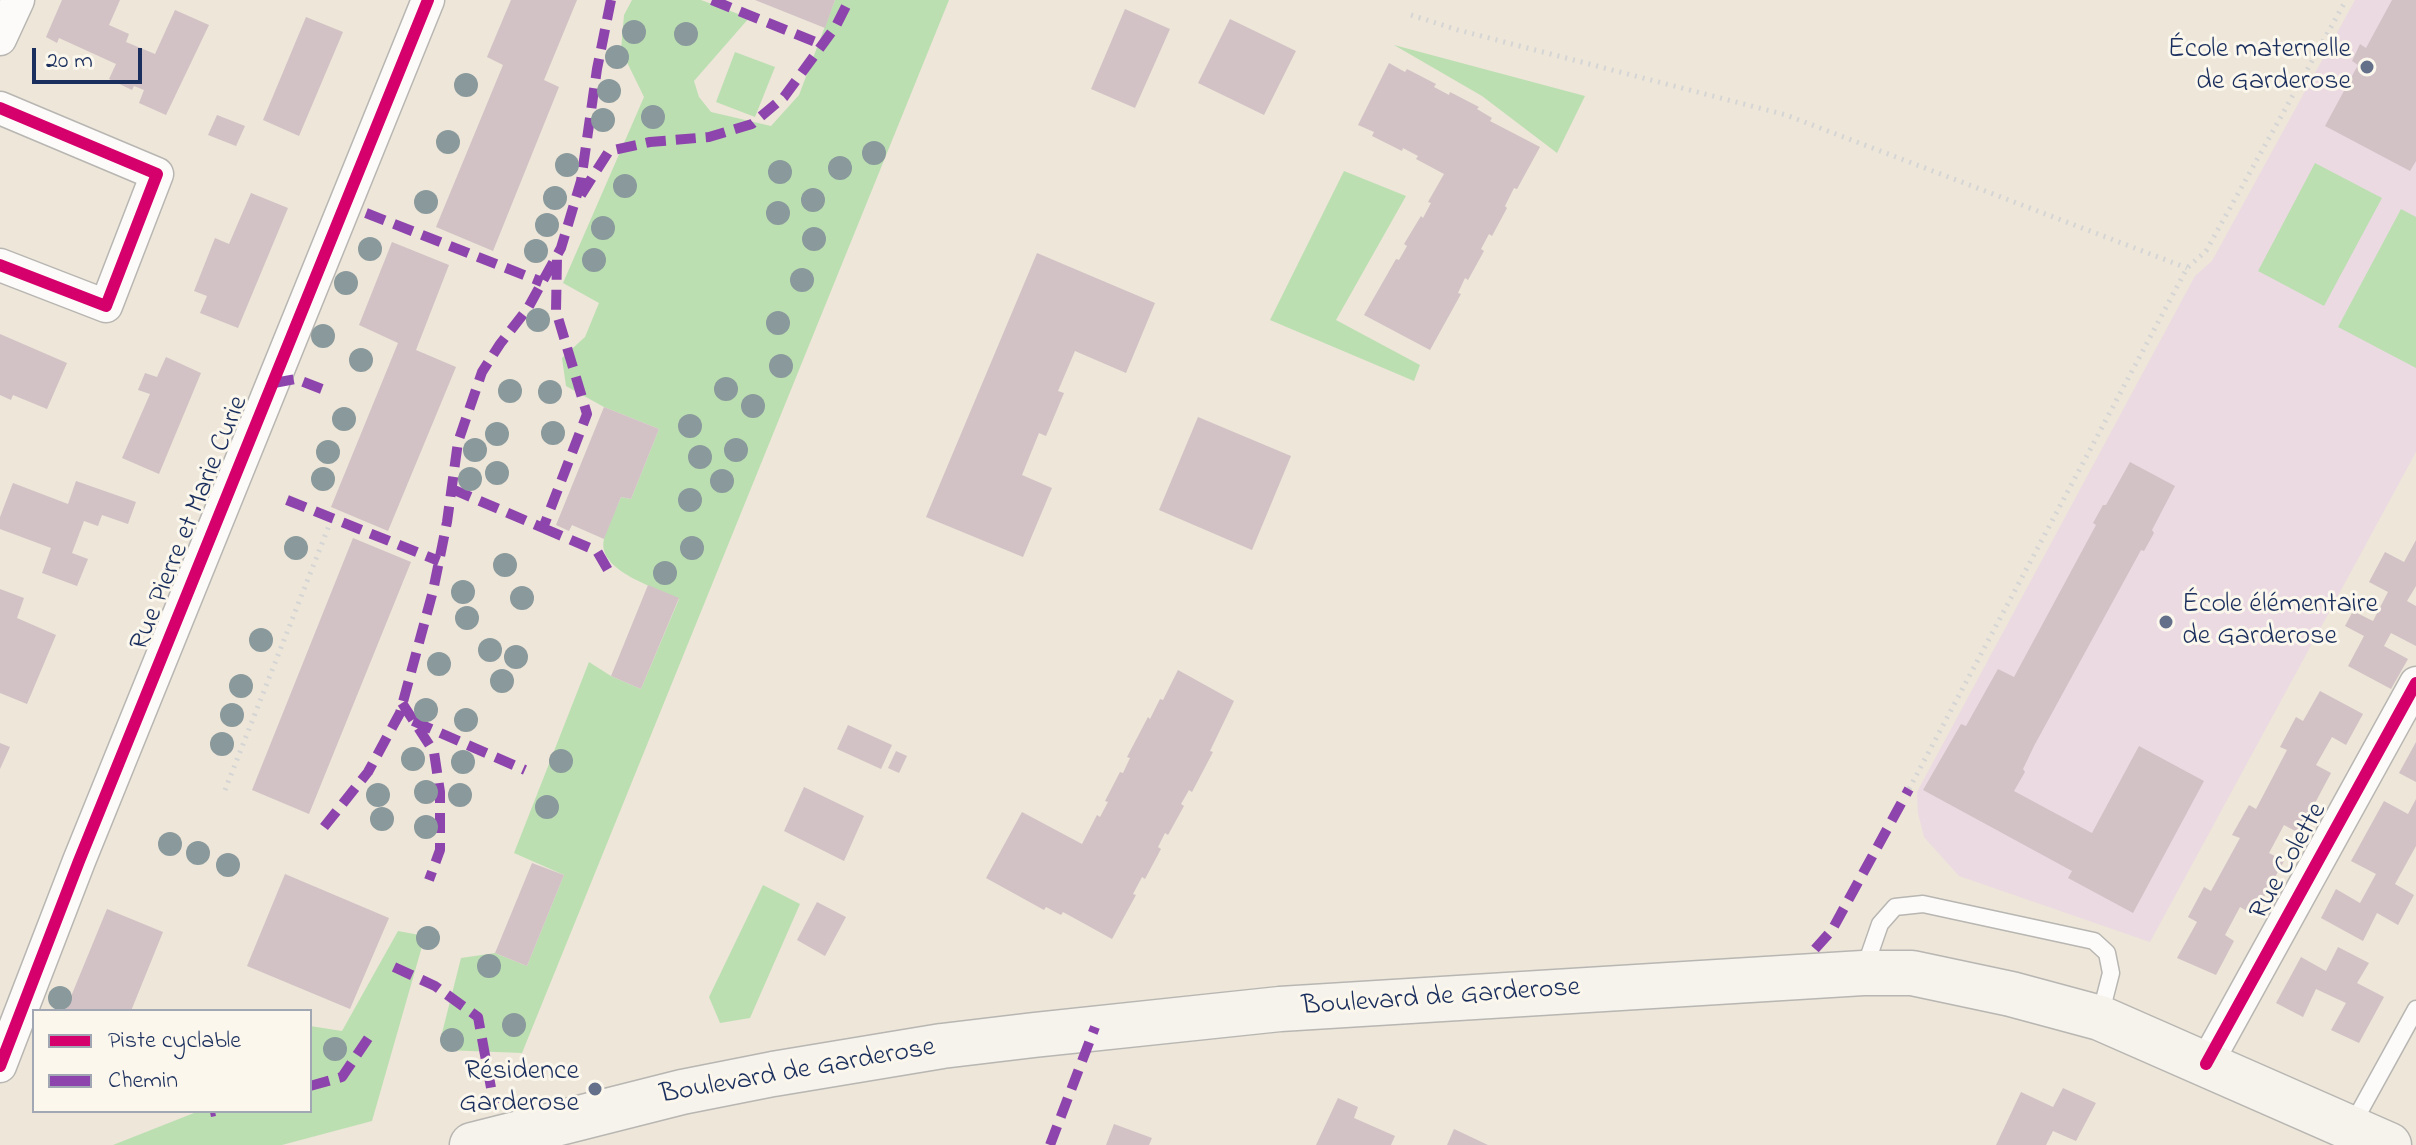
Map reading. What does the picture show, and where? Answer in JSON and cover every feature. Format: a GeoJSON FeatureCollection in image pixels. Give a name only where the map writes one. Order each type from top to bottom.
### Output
{"type":"FeatureCollection","features":[{"type":"Feature","properties":{"kind":"main road","name":"Boulevard de Garderose"},"geometry":{"type":"LineString","coordinates":[[472,1145],[682,1092],[831,1063],[1018,1037],[1280,1009],[1863,973],[1912,973],[2011,994],[2100,1018],[2370,1136]]}},
{"type":"Feature","properties":{"kind":"street"},"geometry":{"type":"LineString","coordinates":[[0,39],[18,0]]}},
{"type":"Feature","properties":{"kind":"street","name":"Rue Pierre et Marie Curie"},"geometry":{"type":"LineString","coordinates":[[0,1066],[79,861],[428,0]]}},
{"type":"Feature","properties":{"kind":"street"},"geometry":{"type":"LineString","coordinates":[[0,108],[157,174],[106,306],[0,265]]}},
{"type":"Feature","properties":{"kind":"street","name":"Rue Colette"},"geometry":{"type":"LineString","coordinates":[[2206,1064],[2416,683]]}},
{"type":"Feature","properties":{"kind":"lane"},"geometry":{"type":"LineString","coordinates":[[1863,973],[1880,924],[1895,907],[1923,904],[2094,941],[2107,953],[2111,973],[2100,1018]]}},
{"type":"Feature","properties":{"kind":"lane"},"geometry":{"type":"LineString","coordinates":[[2370,1136],[2416,1009]]}},
{"type":"Feature","properties":{"kind":"path"},"geometry":{"type":"LineString","coordinates":[[1909,789],[2187,268],[2206,251],[2346,0]]}},
{"type":"Feature","properties":{"kind":"path"},"geometry":{"type":"LineString","coordinates":[[1411,15],[1786,115],[2187,268]]}},
{"type":"Feature","properties":{"kind":"path"},"geometry":{"type":"LineString","coordinates":[[225,790],[332,518]]}},
{"type":"Feature","properties":{"kind":"shaded area","name":"École élémentaire de Garderose"},"geometry":{"type":"Polygon","coordinates":[[[2355,0],[2416,0],[2416,452],[2150,942],[1959,876],[1924,837],[1917,792],[2195,276],[2212,261],[2355,0]]]}},
{"type":"Feature","properties":{"kind":"green space"},"geometry":{"type":"Polygon","coordinates":[[[632,0],[701,0],[749,18],[694,81],[699,97],[711,112],[771,126],[799,95],[835,0],[949,0],[522,1053],[445,1050],[441,1037],[461,958],[495,953],[527,966],[564,875],[514,853],[589,662],[641,689],[679,599],[631,577],[609,560],[604,550],[605,534],[621,497],[631,499],[659,429],[604,407],[566,386],[562,358],[585,337],[599,303],[563,283],[644,97],[621,50],[624,15],[632,0]]]}},
{"type":"Feature","properties":{"kind":"green space"},"geometry":{"type":"Polygon","coordinates":[[[1394,45],[1585,96],[1557,153],[1482,96],[1394,45]]]}},
{"type":"Feature","properties":{"kind":"green space"},"geometry":{"type":"Polygon","coordinates":[[[735,52],[775,67],[755,117],[716,102],[735,52]]]}},
{"type":"Feature","properties":{"kind":"green space"},"geometry":{"type":"Polygon","coordinates":[[[2315,163],[2382,198],[2324,306],[2258,271],[2315,163]]]}},
{"type":"Feature","properties":{"kind":"green space"},"geometry":{"type":"Polygon","coordinates":[[[1344,171],[1406,196],[1336,320],[1420,365],[1414,381],[1270,320],[1344,171]]]}},
{"type":"Feature","properties":{"kind":"green space"},"geometry":{"type":"Polygon","coordinates":[[[2401,209],[2416,217],[2416,368],[2338,327],[2401,209]]]}},
{"type":"Feature","properties":{"kind":"green space"},"geometry":{"type":"Polygon","coordinates":[[[763,885],[800,904],[750,1018],[720,1023],[709,997],[763,885]]]}},
{"type":"Feature","properties":{"kind":"green space"},"geometry":{"type":"Polygon","coordinates":[[[398,931],[425,936],[372,1121],[282,1145],[113,1145],[194,1113],[312,1113],[312,1026],[342,1031],[398,931]]]}},
{"type":"Feature","properties":{"kind":"building"},"geometry":{"type":"Polygon","coordinates":[[[62,0],[120,0],[109,25],[129,34],[126,42],[155,54],[175,10],[209,25],[166,115],[139,103],[144,90],[134,86],[132,90],[109,79],[116,64],[59,38],[57,43],[46,37],[62,0]]]}},
{"type":"Feature","properties":{"kind":"building"},"geometry":{"type":"Polygon","coordinates":[[[511,0],[577,0],[544,80],[559,87],[493,251],[436,227],[503,65],[487,57],[511,0]]]}},
{"type":"Feature","properties":{"kind":"building"},"geometry":{"type":"Polygon","coordinates":[[[755,0],[835,0],[825,28],[755,0]]]}},
{"type":"Feature","properties":{"kind":"building"},"geometry":{"type":"Polygon","coordinates":[[[2392,0],[2416,0],[2416,161],[2410,171],[2325,126],[2358,65],[2352,61],[2360,44],[2366,48],[2392,0]]]}},
{"type":"Feature","properties":{"kind":"building"},"geometry":{"type":"Polygon","coordinates":[[[1125,9],[1170,29],[1135,108],[1091,89],[1125,9]]]}},
{"type":"Feature","properties":{"kind":"building"},"geometry":{"type":"Polygon","coordinates":[[[306,17],[343,32],[299,136],[263,120],[306,17]]]}},
{"type":"Feature","properties":{"kind":"building"},"geometry":{"type":"Polygon","coordinates":[[[1230,19],[1296,51],[1264,115],[1198,83],[1230,19]]]}},
{"type":"Feature","properties":{"kind":"building"},"geometry":{"type":"Polygon","coordinates":[[[1389,63],[1405,72],[1407,69],[1436,84],[1434,87],[1449,95],[1450,92],[1479,107],[1477,109],[1492,118],[1490,121],[1540,147],[1517,189],[1514,188],[1492,236],[1489,234],[1481,249],[1484,251],[1468,280],[1465,278],[1458,293],[1461,294],[1430,350],[1364,315],[1396,259],[1399,260],[1407,246],[1404,244],[1421,216],[1423,218],[1444,174],[1416,159],[1418,156],[1372,136],[1374,132],[1358,125],[1389,63]]]}},
{"type":"Feature","properties":{"kind":"building"},"geometry":{"type":"Polygon","coordinates":[[[217,115],[245,126],[236,146],[208,135],[217,115]]]}},
{"type":"Feature","properties":{"kind":"building"},"geometry":{"type":"Polygon","coordinates":[[[251,193],[288,208],[238,328],[200,313],[207,296],[194,291],[215,238],[229,244],[251,193]]]}},
{"type":"Feature","properties":{"kind":"building"},"geometry":{"type":"Polygon","coordinates":[[[392,242],[449,265],[416,350],[456,367],[388,531],[331,507],[398,343],[359,325],[392,242]]]}},
{"type":"Feature","properties":{"kind":"building"},"geometry":{"type":"Polygon","coordinates":[[[1037,253],[1155,303],[1126,373],[1075,351],[1058,391],[1064,393],[1046,436],[1039,433],[1022,475],[1052,488],[1023,557],[926,517],[1037,253]]]}},
{"type":"Feature","properties":{"kind":"building"},"geometry":{"type":"Polygon","coordinates":[[[0,334],[67,363],[47,409],[13,395],[11,400],[0,395],[0,334]]]}},
{"type":"Feature","properties":{"kind":"building"},"geometry":{"type":"Polygon","coordinates":[[[166,357],[201,373],[159,474],[122,458],[150,394],[138,390],[145,373],[157,377],[166,357]]]}},
{"type":"Feature","properties":{"kind":"building"},"geometry":{"type":"Polygon","coordinates":[[[604,407],[659,429],[631,499],[621,497],[604,539],[572,525],[569,531],[556,525],[604,407]]]}},
{"type":"Feature","properties":{"kind":"building"},"geometry":{"type":"Polygon","coordinates":[[[1198,417],[1291,456],[1252,550],[1159,510],[1198,417]]]}},
{"type":"Feature","properties":{"kind":"building"},"geometry":{"type":"Polygon","coordinates":[[[2130,462],[2175,486],[2152,530],[2154,533],[2144,551],[2141,550],[2034,746],[2014,791],[2092,833],[2139,746],[2204,781],[2133,913],[2068,878],[2072,871],[1923,790],[1961,724],[1966,726],[1998,669],[2014,677],[2096,525],[2093,523],[2130,462]]]}},
{"type":"Feature","properties":{"kind":"building"},"geometry":{"type":"Polygon","coordinates":[[[76,481],[136,502],[128,524],[102,515],[98,526],[84,521],[72,553],[88,559],[77,586],[42,573],[51,548],[0,529],[0,517],[13,483],[68,504],[76,481]]]}},
{"type":"Feature","properties":{"kind":"building"},"geometry":{"type":"Polygon","coordinates":[[[353,538],[411,562],[309,814],[252,790],[353,538]]]}},
{"type":"Feature","properties":{"kind":"building"},"geometry":{"type":"Polygon","coordinates":[[[2416,540],[2416,586],[2407,601],[2416,606],[2416,646],[2391,633],[2384,646],[2408,659],[2391,689],[2348,666],[2364,636],[2345,626],[2353,611],[2373,621],[2388,592],[2369,582],[2385,552],[2404,562],[2416,540]]]}},
{"type":"Feature","properties":{"kind":"building"},"geometry":{"type":"Polygon","coordinates":[[[648,585],[679,598],[641,689],[611,676],[648,585]]]}},
{"type":"Feature","properties":{"kind":"building"},"geometry":{"type":"Polygon","coordinates":[[[0,589],[24,598],[17,618],[56,635],[27,704],[0,693],[0,589]]]}},
{"type":"Feature","properties":{"kind":"building"},"geometry":{"type":"Polygon","coordinates":[[[1178,670],[1234,701],[1210,751],[1213,752],[1192,792],[1189,790],[1181,804],[1184,806],[1168,835],[1165,833],[1158,847],[1161,849],[1145,879],[1142,877],[1133,894],[1136,895],[1112,939],[1063,912],[1061,915],[1046,907],[1044,910],[986,878],[1022,812],[1082,844],[1097,815],[1100,817],[1108,802],[1105,801],[1120,772],[1123,773],[1130,758],[1127,757],[1148,717],[1150,719],[1160,699],[1163,700],[1178,670]]]}},
{"type":"Feature","properties":{"kind":"building"},"geometry":{"type":"Polygon","coordinates":[[[2320,691],[2363,714],[2346,745],[2332,737],[2316,765],[2331,773],[2299,833],[2284,825],[2269,853],[2284,861],[2254,915],[2240,907],[2225,935],[2234,941],[2216,975],[2177,958],[2197,922],[2188,917],[2204,887],[2211,891],[2240,838],[2232,835],[2249,805],[2256,809],[2287,750],[2280,747],[2296,717],[2303,721],[2320,691]]]}},
{"type":"Feature","properties":{"kind":"building"},"geometry":{"type":"Polygon","coordinates":[[[848,725],[892,745],[881,769],[837,749],[848,725]]]}},
{"type":"Feature","properties":{"kind":"building"},"geometry":{"type":"Polygon","coordinates":[[[2416,742],[2416,782],[2399,773],[2416,742]]]}},
{"type":"Feature","properties":{"kind":"building"},"geometry":{"type":"Polygon","coordinates":[[[0,743],[10,747],[0,769],[0,743]]]}},
{"type":"Feature","properties":{"kind":"building"},"geometry":{"type":"Polygon","coordinates":[[[896,751],[907,756],[899,773],[888,768],[896,751]]]}},
{"type":"Feature","properties":{"kind":"building"},"geometry":{"type":"Polygon","coordinates":[[[804,787],[864,816],[844,861],[784,831],[804,787]]]}},
{"type":"Feature","properties":{"kind":"building"},"geometry":{"type":"Polygon","coordinates":[[[2416,799],[2416,846],[2395,884],[2414,895],[2398,925],[2377,913],[2363,941],[2321,918],[2336,889],[2360,903],[2376,874],[2351,861],[2384,801],[2408,814],[2416,799]]]}},
{"type":"Feature","properties":{"kind":"building"},"geometry":{"type":"Polygon","coordinates":[[[532,863],[564,875],[527,966],[495,953],[532,863]]]}},
{"type":"Feature","properties":{"kind":"building"},"geometry":{"type":"Polygon","coordinates":[[[285,874],[389,918],[350,1009],[247,966],[285,874]]]}},
{"type":"Feature","properties":{"kind":"building"},"geometry":{"type":"Polygon","coordinates":[[[817,902],[846,917],[825,956],[797,940],[817,902]]]}},
{"type":"Feature","properties":{"kind":"building"},"geometry":{"type":"Polygon","coordinates":[[[107,909],[163,932],[132,1009],[66,1009],[107,909]]]}},
{"type":"Feature","properties":{"kind":"building"},"geometry":{"type":"Polygon","coordinates":[[[2338,947],[2369,963],[2357,983],[2384,997],[2359,1043],[2331,1030],[2346,1003],[2316,989],[2303,1017],[2276,1003],[2301,957],[2326,971],[2338,947]]]}},
{"type":"Feature","properties":{"kind":"building"},"geometry":{"type":"Polygon","coordinates":[[[2063,1088],[2096,1103],[2076,1141],[2053,1131],[2046,1145],[1996,1145],[2021,1092],[2053,1107],[2063,1088]]]}},
{"type":"Feature","properties":{"kind":"building"},"geometry":{"type":"Polygon","coordinates":[[[1338,1098],[1358,1107],[1354,1118],[1395,1136],[1391,1145],[1316,1145],[1338,1098]]]}},
{"type":"Feature","properties":{"kind":"building"},"geometry":{"type":"Polygon","coordinates":[[[1114,1124],[1152,1138],[1149,1145],[1106,1145],[1114,1124]]]}},
{"type":"Feature","properties":{"kind":"building"},"geometry":{"type":"Polygon","coordinates":[[[1454,1129],[1488,1145],[1447,1145],[1454,1129]]]}},
{"type":"Feature","properties":{"kind":"marked path"},"geometry":{"type":"LineString","coordinates":[[324,827],[368,772],[400,713],[433,591],[458,442],[482,372],[528,308],[561,248],[581,181],[597,69],[611,0]]}},
{"type":"Feature","properties":{"kind":"marked path"},"geometry":{"type":"LineString","coordinates":[[712,0],[823,45]]}},
{"type":"Feature","properties":{"kind":"marked path"},"geometry":{"type":"LineString","coordinates":[[581,195],[609,151],[650,142],[709,137],[752,124],[784,97],[836,26],[849,0]]}},
{"type":"Feature","properties":{"kind":"marked path"},"geometry":{"type":"LineString","coordinates":[[366,213],[542,282]]}},
{"type":"Feature","properties":{"kind":"marked path"},"geometry":{"type":"LineString","coordinates":[[452,489],[543,528],[587,414],[556,311],[557,258]]}},
{"type":"Feature","properties":{"kind":"marked path"},"geometry":{"type":"LineString","coordinates":[[274,383],[296,379],[327,391]]}},
{"type":"Feature","properties":{"kind":"marked path"},"geometry":{"type":"LineString","coordinates":[[287,500],[439,561]]}},
{"type":"Feature","properties":{"kind":"marked path"},"geometry":{"type":"LineString","coordinates":[[543,528],[597,551],[608,570]]}},
{"type":"Feature","properties":{"kind":"marked path"},"geometry":{"type":"LineString","coordinates":[[402,703],[434,752],[440,792],[440,850],[429,880]]}},
{"type":"Feature","properties":{"kind":"marked path"},"geometry":{"type":"LineString","coordinates":[[413,721],[525,770]]}},
{"type":"Feature","properties":{"kind":"marked path"},"geometry":{"type":"LineString","coordinates":[[1815,949],[1832,930],[1909,789]]}},
{"type":"Feature","properties":{"kind":"marked path"},"geometry":{"type":"LineString","coordinates":[[394,967],[435,986],[478,1017],[494,1104]]}},
{"type":"Feature","properties":{"kind":"marked path"},"geometry":{"type":"LineString","coordinates":[[1050,1145],[1095,1027]]}},
{"type":"Feature","properties":{"kind":"marked path"},"geometry":{"type":"LineString","coordinates":[[312,1085],[342,1077],[369,1037]]}},
{"type":"Feature","properties":{"kind":"cycle path"},"geometry":{"type":"LineString","coordinates":[[0,1066],[79,861],[428,0]]}},
{"type":"Feature","properties":{"kind":"cycle path"},"geometry":{"type":"LineString","coordinates":[[0,108],[157,174],[106,306],[0,265]]}},
{"type":"Feature","properties":{"kind":"cycle path"},"geometry":{"type":"LineString","coordinates":[[2206,1064],[2416,683]]}},
{"type":"Feature","properties":{"kind":"place","name":"École maternelle de Garderose"},"geometry":{"type":"Point","coordinates":[2367,67]}},
{"type":"Feature","properties":{"kind":"place","name":"École élémentaire de Garderose"},"geometry":{"type":"Point","coordinates":[2166,622]}},
{"type":"Feature","properties":{"kind":"place","name":"Résidence Garderose"},"geometry":{"type":"Point","coordinates":[595,1089]}}]}
